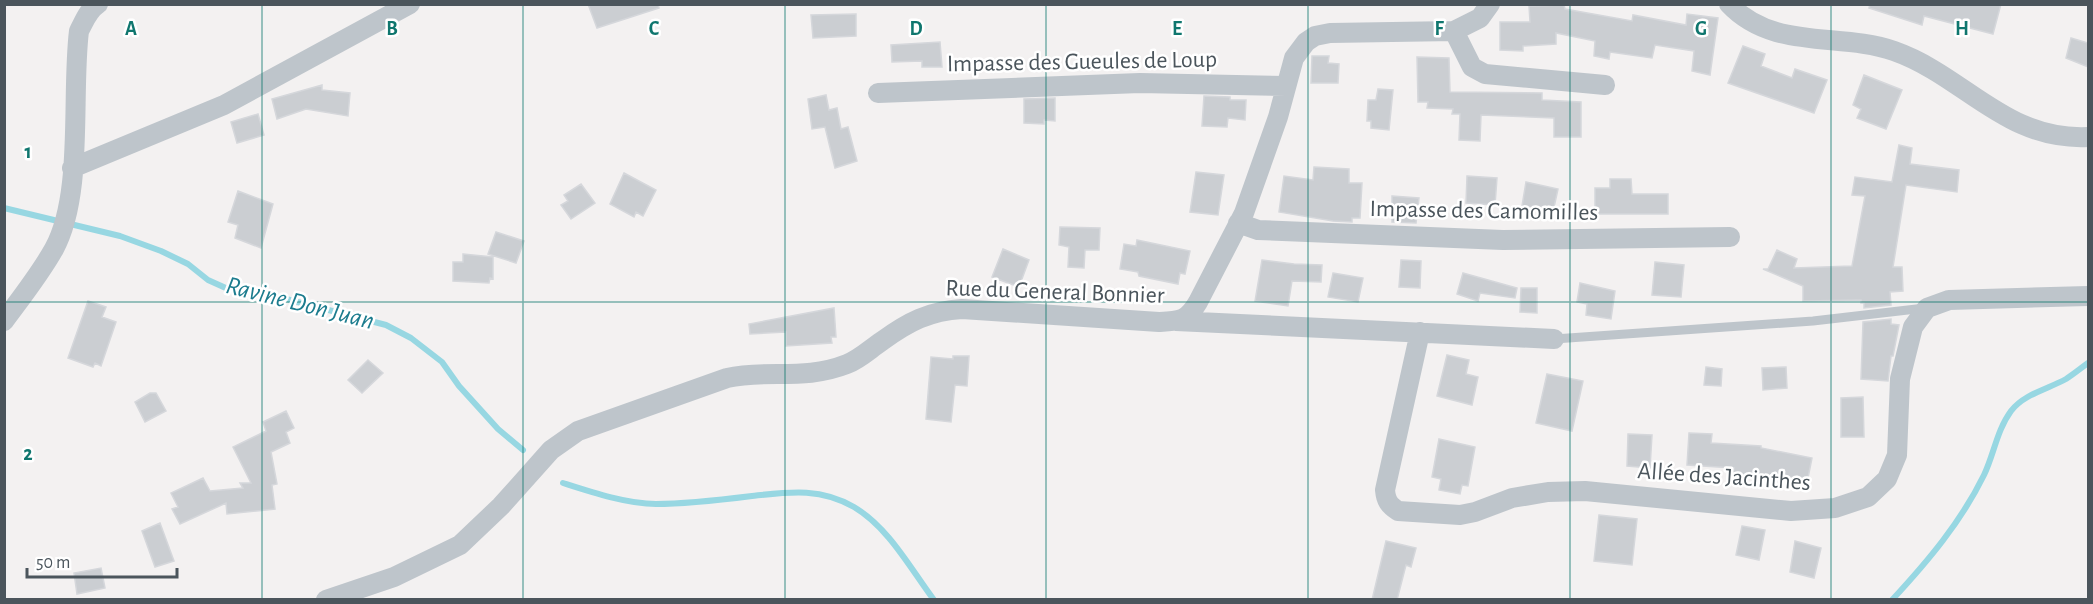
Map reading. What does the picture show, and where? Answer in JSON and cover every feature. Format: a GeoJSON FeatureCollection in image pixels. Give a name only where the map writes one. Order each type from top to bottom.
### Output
{"type":"FeatureCollection","features":[{"type":"Feature","properties":{"kind":"street"},"geometry":{"type":"LineString","coordinates":[[4,321],[54,248],[68,209],[79,31],[93,7],[98,4]]}},
{"type":"Feature","properties":{"kind":"street"},"geometry":{"type":"LineString","coordinates":[[72,168],[224,105],[410,4]]}},
{"type":"Feature","properties":{"kind":"street","name":"Rue du General Bonnier"},"geometry":{"type":"LineString","coordinates":[[326,600],[394,577],[460,545],[501,506],[551,450],[578,431],[727,378],[743,374],[774,375],[818,372],[847,364],[909,323],[940,310],[962,309],[1159,322],[1185,318],[1192,312],[1238,223],[1278,117],[1294,58],[1306,42],[1315,36],[1330,33],[1454,31],[1480,18],[1490,4]]}},
{"type":"Feature","properties":{"kind":"street"},"geometry":{"type":"LineString","coordinates":[[1729,4],[1736,12],[1760,27],[1783,35],[1891,50],[1926,66],[1990,108],[2022,125],[2048,133],[2088,137]]}},
{"type":"Feature","properties":{"kind":"street"},"geometry":{"type":"LineString","coordinates":[[1454,31],[1472,67],[1485,74],[1605,85]]}},
{"type":"Feature","properties":{"kind":"street","name":"Impasse des Gueules de Loup"},"geometry":{"type":"LineString","coordinates":[[878,93],[1140,82],[1286,86]]}},
{"type":"Feature","properties":{"kind":"street","name":"Impasse des Camomilles"},"geometry":{"type":"LineString","coordinates":[[1238,223],[1258,230],[1503,240],[1730,237]]}},
{"type":"Feature","properties":{"kind":"street"},"geometry":{"type":"LineString","coordinates":[[1928,308],[1949,300],[2088,296]]}},
{"type":"Feature","properties":{"kind":"street","name":"Allée des Jacinthes"},"geometry":{"type":"LineString","coordinates":[[1420,332],[1385,490],[1390,506],[1398,511],[1460,514],[1475,512],[1512,498],[1548,492],[1585,491],[1791,511],[1846,505],[1868,497],[1887,479],[1897,455],[1900,379],[1913,327],[1928,308]]}},
{"type":"Feature","properties":{"kind":"street"},"geometry":{"type":"LineString","coordinates":[[1175,321],[1554,339]]}},
{"type":"Feature","properties":{"kind":"lane"},"geometry":{"type":"LineString","coordinates":[[1554,339],[1813,321],[1928,308]]}},
{"type":"Feature","properties":{"kind":"building"},"geometry":{"type":"Polygon","coordinates":[[[588,4],[658,4],[659,8],[597,28],[588,4]]]}},
{"type":"Feature","properties":{"kind":"building"},"geometry":{"type":"Polygon","coordinates":[[[1870,4],[2001,4],[1993,34],[1924,16],[1922,25],[1869,8],[1870,4]]]}},
{"type":"Feature","properties":{"kind":"building"},"geometry":{"type":"Polygon","coordinates":[[[1564,5],[1565,9],[1632,21],[1633,15],[1686,25],[1687,14],[1718,18],[1710,75],[1692,71],[1694,51],[1655,45],[1652,58],[1610,52],[1609,59],[1594,56],[1595,41],[1556,33],[1556,44],[1523,46],[1523,51],[1500,50],[1500,22],[1530,22],[1529,6],[1564,5]]]}},
{"type":"Feature","properties":{"kind":"building"},"geometry":{"type":"Polygon","coordinates":[[[856,14],[856,36],[813,38],[811,15],[856,14]]]}},
{"type":"Feature","properties":{"kind":"building"},"geometry":{"type":"Polygon","coordinates":[[[2071,38],[2088,43],[2088,67],[2066,58],[2071,38]]]}},
{"type":"Feature","properties":{"kind":"building"},"geometry":{"type":"Polygon","coordinates":[[[940,42],[942,67],[922,67],[922,61],[892,62],[891,45],[940,42]]]}},
{"type":"Feature","properties":{"kind":"building"},"geometry":{"type":"Polygon","coordinates":[[[1743,46],[1765,54],[1761,66],[1792,78],[1795,69],[1827,80],[1814,113],[1728,83],[1743,46]]]}},
{"type":"Feature","properties":{"kind":"building"},"geometry":{"type":"Polygon","coordinates":[[[1312,56],[1329,56],[1328,63],[1339,64],[1338,83],[1311,83],[1312,56]]]}},
{"type":"Feature","properties":{"kind":"building"},"geometry":{"type":"Polygon","coordinates":[[[1417,57],[1449,58],[1450,92],[1542,93],[1542,100],[1581,102],[1581,137],[1554,137],[1554,118],[1481,115],[1480,141],[1459,140],[1460,114],[1452,114],[1453,109],[1427,108],[1428,102],[1418,102],[1417,57]]]}},
{"type":"Feature","properties":{"kind":"building"},"geometry":{"type":"Polygon","coordinates":[[[1864,75],[1902,90],[1886,129],[1857,118],[1861,109],[1853,105],[1864,75]]]}},
{"type":"Feature","properties":{"kind":"building"},"geometry":{"type":"Polygon","coordinates":[[[322,85],[322,90],[350,93],[348,116],[306,109],[277,119],[272,99],[322,85]]]}},
{"type":"Feature","properties":{"kind":"building"},"geometry":{"type":"Polygon","coordinates":[[[1378,89],[1393,90],[1389,130],[1371,128],[1371,121],[1367,121],[1368,100],[1376,100],[1378,89]]]}},
{"type":"Feature","properties":{"kind":"building"},"geometry":{"type":"Polygon","coordinates":[[[826,95],[829,110],[837,108],[841,129],[848,127],[857,161],[835,168],[825,127],[812,129],[808,99],[826,95]]]}},
{"type":"Feature","properties":{"kind":"building"},"geometry":{"type":"Polygon","coordinates":[[[1204,96],[1246,100],[1245,120],[1228,118],[1227,127],[1202,126],[1204,96]]]}},
{"type":"Feature","properties":{"kind":"building"},"geometry":{"type":"Polygon","coordinates":[[[1055,98],[1055,121],[1044,120],[1044,124],[1024,123],[1024,99],[1055,98]]]}},
{"type":"Feature","properties":{"kind":"building"},"geometry":{"type":"Polygon","coordinates":[[[258,114],[264,135],[237,143],[231,122],[258,114]]]}},
{"type":"Feature","properties":{"kind":"building"},"geometry":{"type":"Polygon","coordinates":[[[1899,145],[1912,148],[1910,164],[1959,170],[1957,192],[1906,185],[1893,267],[1902,267],[1903,291],[1890,292],[1891,305],[1864,308],[1861,300],[1803,301],[1803,286],[1763,269],[1768,269],[1777,250],[1797,259],[1794,268],[1852,266],[1865,196],[1852,195],[1855,177],[1892,182],[1899,145]]]}},
{"type":"Feature","properties":{"kind":"building"},"geometry":{"type":"Polygon","coordinates":[[[1314,167],[1349,169],[1349,183],[1362,183],[1360,218],[1352,218],[1352,222],[1333,221],[1279,212],[1284,176],[1313,180],[1314,167]]]}},
{"type":"Feature","properties":{"kind":"building"},"geometry":{"type":"Polygon","coordinates":[[[1196,172],[1224,175],[1218,215],[1190,212],[1196,172]]]}},
{"type":"Feature","properties":{"kind":"building"},"geometry":{"type":"Polygon","coordinates":[[[624,173],[656,190],[643,216],[636,212],[634,217],[610,204],[624,173]]]}},
{"type":"Feature","properties":{"kind":"building"},"geometry":{"type":"Polygon","coordinates":[[[1467,176],[1497,178],[1495,205],[1466,203],[1467,176]]]}},
{"type":"Feature","properties":{"kind":"building"},"geometry":{"type":"Polygon","coordinates":[[[1610,179],[1631,179],[1632,194],[1668,194],[1668,214],[1595,214],[1595,188],[1610,188],[1610,179]]]}},
{"type":"Feature","properties":{"kind":"building"},"geometry":{"type":"Polygon","coordinates":[[[1526,182],[1558,189],[1553,212],[1522,206],[1526,182]]]}},
{"type":"Feature","properties":{"kind":"building"},"geometry":{"type":"Polygon","coordinates":[[[581,184],[595,203],[571,219],[561,205],[568,201],[564,195],[581,184]]]}},
{"type":"Feature","properties":{"kind":"building"},"geometry":{"type":"Polygon","coordinates":[[[238,191],[273,204],[261,248],[235,238],[238,225],[228,222],[238,191]]]}},
{"type":"Feature","properties":{"kind":"building"},"geometry":{"type":"Polygon","coordinates":[[[1392,196],[1419,198],[1416,223],[1392,222],[1392,196]]]}},
{"type":"Feature","properties":{"kind":"building"},"geometry":{"type":"Polygon","coordinates":[[[1060,227],[1100,228],[1099,250],[1085,250],[1084,268],[1068,267],[1069,247],[1059,245],[1060,227]]]}},
{"type":"Feature","properties":{"kind":"building"},"geometry":{"type":"Polygon","coordinates":[[[496,232],[524,241],[516,263],[488,254],[496,232]]]}},
{"type":"Feature","properties":{"kind":"building"},"geometry":{"type":"Polygon","coordinates":[[[1137,240],[1190,251],[1185,274],[1180,273],[1178,284],[1139,276],[1138,272],[1120,269],[1124,244],[1136,246],[1137,240]]]}},
{"type":"Feature","properties":{"kind":"building"},"geometry":{"type":"Polygon","coordinates":[[[1003,249],[1029,260],[1019,287],[992,277],[1003,249]]]}},
{"type":"Feature","properties":{"kind":"building"},"geometry":{"type":"Polygon","coordinates":[[[463,254],[493,257],[493,279],[490,278],[489,283],[453,281],[453,262],[463,262],[463,254]]]}},
{"type":"Feature","properties":{"kind":"building"},"geometry":{"type":"Polygon","coordinates":[[[1262,260],[1322,265],[1321,282],[1292,281],[1288,306],[1255,301],[1262,260]]]}},
{"type":"Feature","properties":{"kind":"building"},"geometry":{"type":"Polygon","coordinates":[[[1401,260],[1421,261],[1420,288],[1399,287],[1401,260]]]}},
{"type":"Feature","properties":{"kind":"building"},"geometry":{"type":"Polygon","coordinates":[[[1655,262],[1684,265],[1681,297],[1652,295],[1655,262]]]}},
{"type":"Feature","properties":{"kind":"building"},"geometry":{"type":"Polygon","coordinates":[[[1333,273],[1363,278],[1358,302],[1328,297],[1333,273]]]}},
{"type":"Feature","properties":{"kind":"building"},"geometry":{"type":"Polygon","coordinates":[[[1463,273],[1517,288],[1515,298],[1480,293],[1478,301],[1457,294],[1463,273]]]}},
{"type":"Feature","properties":{"kind":"building"},"geometry":{"type":"Polygon","coordinates":[[[1580,283],[1615,291],[1611,319],[1586,315],[1587,304],[1577,302],[1580,283]]]}},
{"type":"Feature","properties":{"kind":"building"},"geometry":{"type":"Polygon","coordinates":[[[1521,288],[1537,288],[1537,313],[1520,312],[1521,288]]]}},
{"type":"Feature","properties":{"kind":"building"},"geometry":{"type":"Polygon","coordinates":[[[88,301],[106,307],[102,317],[116,322],[101,366],[95,363],[93,367],[68,358],[88,301]]]}},
{"type":"Feature","properties":{"kind":"building"},"geometry":{"type":"Polygon","coordinates":[[[834,308],[836,337],[831,337],[832,343],[786,346],[786,332],[750,334],[749,324],[834,308]]]}},
{"type":"Feature","properties":{"kind":"building"},"geometry":{"type":"Polygon","coordinates":[[[1891,319],[1891,324],[1899,325],[1893,356],[1891,356],[1888,381],[1861,379],[1863,322],[1891,319]]]}},
{"type":"Feature","properties":{"kind":"building"},"geometry":{"type":"Polygon","coordinates":[[[1447,355],[1469,360],[1466,374],[1478,377],[1472,405],[1437,396],[1447,355]]]}},
{"type":"Feature","properties":{"kind":"building"},"geometry":{"type":"Polygon","coordinates":[[[953,356],[969,356],[967,386],[955,385],[951,422],[926,419],[931,357],[953,359],[953,356]]]}},
{"type":"Feature","properties":{"kind":"building"},"geometry":{"type":"Polygon","coordinates":[[[368,360],[383,373],[362,393],[348,380],[368,360]]]}},
{"type":"Feature","properties":{"kind":"building"},"geometry":{"type":"Polygon","coordinates":[[[1706,367],[1722,369],[1721,386],[1704,385],[1706,367]]]}},
{"type":"Feature","properties":{"kind":"building"},"geometry":{"type":"Polygon","coordinates":[[[1786,367],[1787,388],[1763,390],[1762,368],[1786,367]]]}},
{"type":"Feature","properties":{"kind":"building"},"geometry":{"type":"Polygon","coordinates":[[[1547,374],[1583,381],[1572,431],[1536,423],[1547,374]]]}},
{"type":"Feature","properties":{"kind":"building"},"geometry":{"type":"Polygon","coordinates":[[[150,393],[156,393],[166,411],[145,422],[135,402],[150,393]]]}},
{"type":"Feature","properties":{"kind":"building"},"geometry":{"type":"Polygon","coordinates":[[[1863,397],[1864,437],[1841,437],[1841,398],[1863,397]]]}},
{"type":"Feature","properties":{"kind":"building"},"geometry":{"type":"Polygon","coordinates":[[[286,411],[294,428],[286,432],[290,443],[271,452],[277,484],[272,485],[275,509],[227,514],[226,503],[180,524],[172,509],[178,507],[171,493],[203,478],[210,491],[243,488],[240,483],[251,483],[233,447],[266,431],[263,422],[286,411]]]}},
{"type":"Feature","properties":{"kind":"building"},"geometry":{"type":"Polygon","coordinates":[[[1689,433],[1712,434],[1711,443],[1761,446],[1761,448],[1812,458],[1807,483],[1733,474],[1734,468],[1687,465],[1689,433]]]}},
{"type":"Feature","properties":{"kind":"building"},"geometry":{"type":"Polygon","coordinates":[[[1628,434],[1652,435],[1650,468],[1627,466],[1628,434]]]}},
{"type":"Feature","properties":{"kind":"building"},"geometry":{"type":"Polygon","coordinates":[[[1439,439],[1475,447],[1468,486],[1462,485],[1460,494],[1439,490],[1441,479],[1432,477],[1439,439]]]}},
{"type":"Feature","properties":{"kind":"building"},"geometry":{"type":"Polygon","coordinates":[[[1599,515],[1637,519],[1632,565],[1594,561],[1599,515]]]}},
{"type":"Feature","properties":{"kind":"building"},"geometry":{"type":"Polygon","coordinates":[[[160,523],[174,561],[155,567],[142,531],[160,523]]]}},
{"type":"Feature","properties":{"kind":"building"},"geometry":{"type":"Polygon","coordinates":[[[1742,526],[1765,530],[1759,560],[1736,555],[1742,526]]]}},
{"type":"Feature","properties":{"kind":"building"},"geometry":{"type":"Polygon","coordinates":[[[1386,541],[1416,548],[1411,567],[1406,565],[1397,600],[1372,600],[1386,541]]]}},
{"type":"Feature","properties":{"kind":"building"},"geometry":{"type":"Polygon","coordinates":[[[1795,541],[1821,548],[1814,578],[1790,572],[1795,541]]]}},
{"type":"Feature","properties":{"kind":"building"},"geometry":{"type":"Polygon","coordinates":[[[101,568],[105,588],[77,594],[74,573],[101,568]]]}},
{"type":"Feature","properties":{"kind":"waterway","name":"Ravine Don Juan"},"geometry":{"type":"LineString","coordinates":[[4,208],[120,236],[188,264],[208,280],[228,289],[267,294],[386,325],[411,338],[442,362],[459,386],[498,429],[523,450]]}},
{"type":"Feature","properties":{"kind":"waterway","name":"Ravine Don Juan"},"geometry":{"type":"LineString","coordinates":[[1892,600],[1931,556],[1965,509],[1984,475],[2002,426],[2011,411],[2023,400],[2066,379],[2088,363]]}},
{"type":"Feature","properties":{"kind":"waterway","name":"Ravine Don Juan"},"geometry":{"type":"LineString","coordinates":[[563,483],[609,497],[645,503],[692,503],[791,492],[829,496],[854,507],[878,526],[898,549],[934,600]]}}]}
